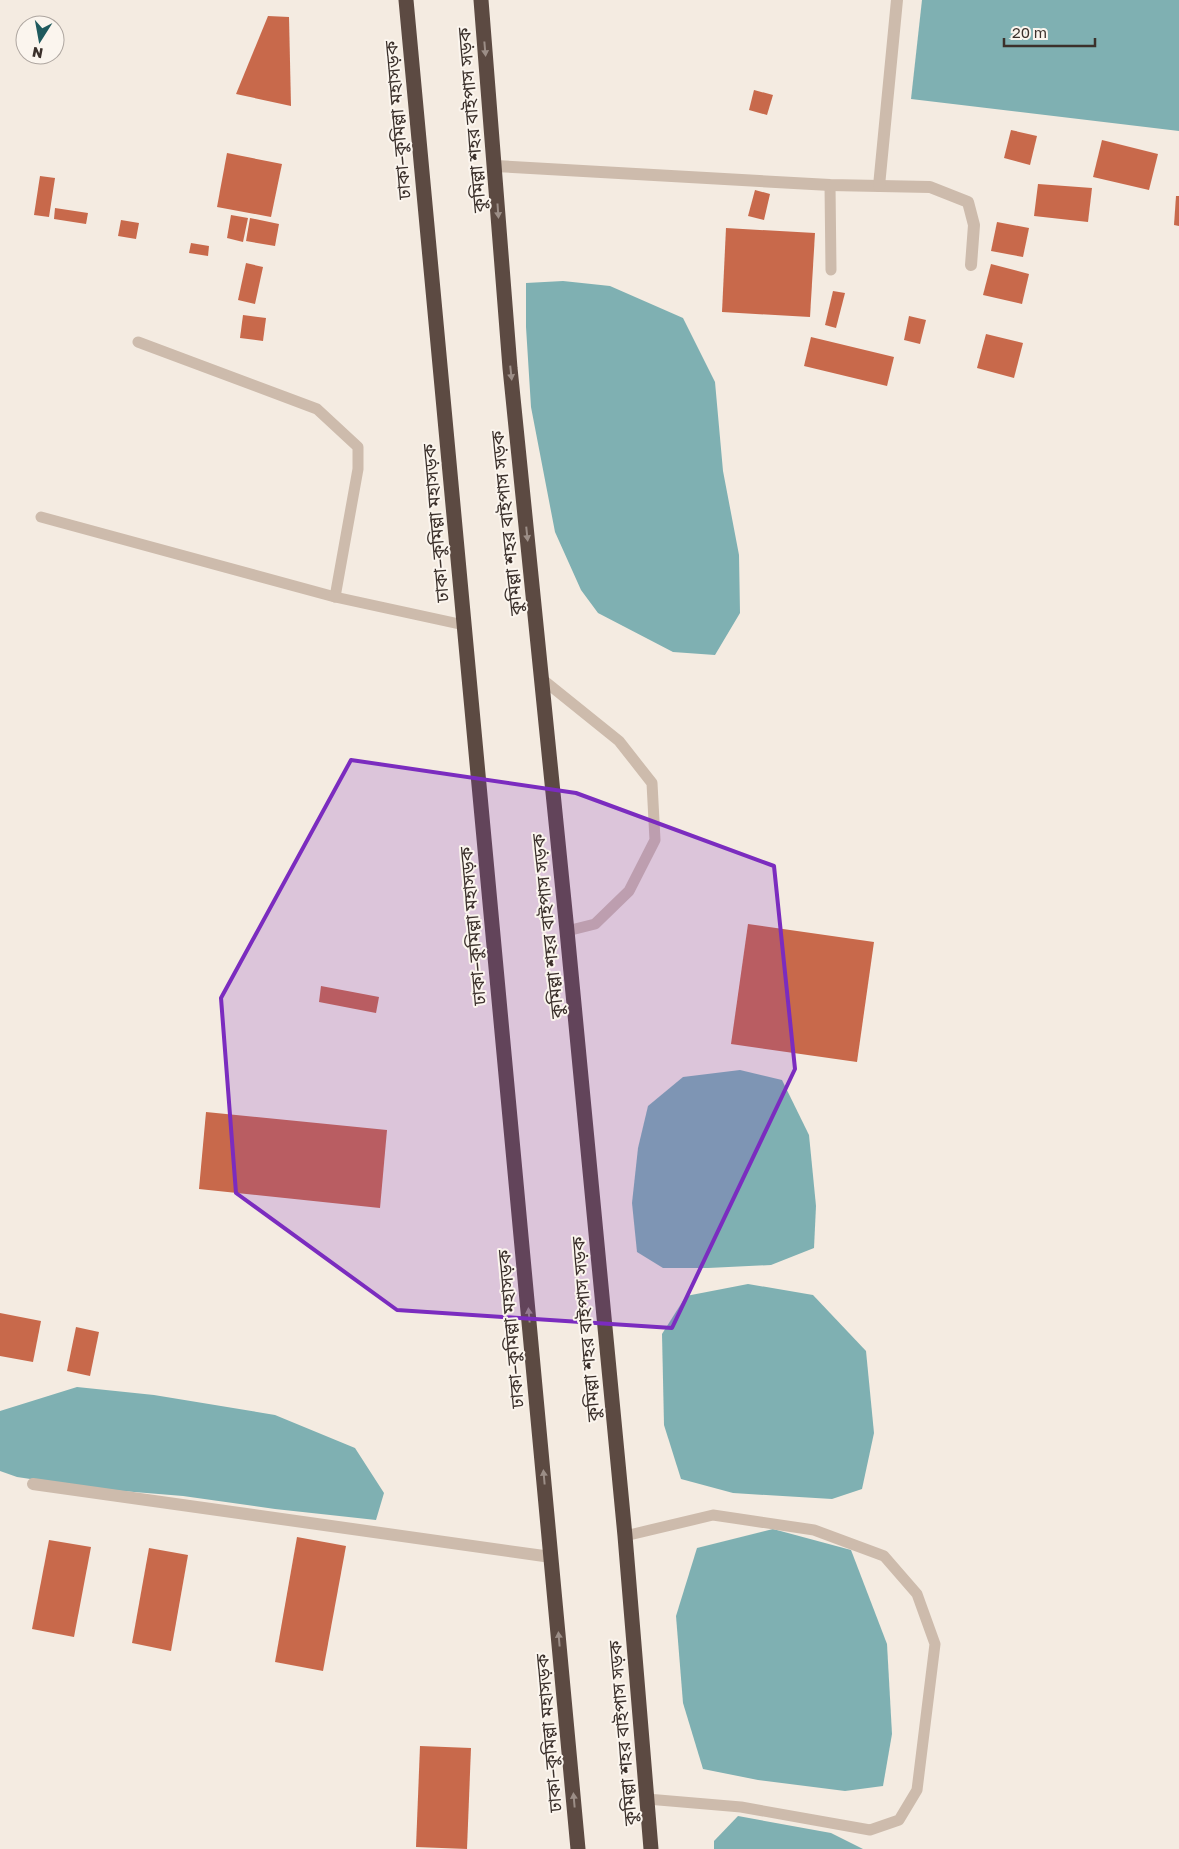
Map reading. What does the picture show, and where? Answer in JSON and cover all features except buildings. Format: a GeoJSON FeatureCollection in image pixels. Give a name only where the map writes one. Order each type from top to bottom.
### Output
{"type":"FeatureCollection","features":[{"type":"Feature","properties":{"kind":"highway","name":"ঢাকা–কুমিল্লা মহাসড়ক"},"geometry":{"type":"LineString","coordinates":[[406,0],[578,1849]]}},
{"type":"Feature","properties":{"kind":"highway","name":"কুমিল্লা শহর বাইপাস সড়ক"},"geometry":{"type":"LineString","coordinates":[[481,0],[510,368],[567,931],[625,1536],[651,1849]]}},
{"type":"Feature","properties":{"kind":"street"},"geometry":{"type":"LineString","coordinates":[[879,186],[897,0]]}},
{"type":"Feature","properties":{"kind":"street"},"geometry":{"type":"LineString","coordinates":[[494,166],[830,185],[930,187],[968,202],[974,225],[971,265]]}},
{"type":"Feature","properties":{"kind":"street"},"geometry":{"type":"LineString","coordinates":[[33,1484],[551,1557]]}},
{"type":"Feature","properties":{"kind":"lane"},"geometry":{"type":"LineString","coordinates":[[830,185],[831,270]]}},
{"type":"Feature","properties":{"kind":"lane"},"geometry":{"type":"LineString","coordinates":[[138,342],[317,409],[358,447],[358,469],[334,597]]}},
{"type":"Feature","properties":{"kind":"lane"},"geometry":{"type":"LineString","coordinates":[[41,518],[334,597],[464,625]]}},
{"type":"Feature","properties":{"kind":"lane"},"geometry":{"type":"LineString","coordinates":[[542,679],[619,741],[652,782],[655,840],[629,891],[595,924],[567,931]]}},
{"type":"Feature","properties":{"kind":"lane"},"geometry":{"type":"LineString","coordinates":[[625,1536],[713,1515],[814,1530],[884,1556],[917,1594],[936,1644],[916,1790],[899,1820],[870,1830],[741,1807],[647,1799]]}},
{"type":"Feature","properties":{"kind":"highlighted area"},"geometry":{"type":"Polygon","coordinates":[[[351,760],[576,793],[774,866],[795,1069],[672,1328],[397,1310],[236,1193],[221,998],[351,760]]]}},
{"type":"Feature","properties":{"kind":"water"},"geometry":{"type":"Polygon","coordinates":[[[922,0],[1179,0],[1179,131],[911,99],[922,0]]]}},
{"type":"Feature","properties":{"kind":"water"},"geometry":{"type":"Polygon","coordinates":[[[563,281],[610,286],[683,318],[715,382],[723,471],[739,555],[740,613],[715,655],[673,652],[598,613],[581,590],[555,532],[531,407],[526,327],[526,283],[563,281]]]}},
{"type":"Feature","properties":{"kind":"water"},"geometry":{"type":"Polygon","coordinates":[[[740,1070],[782,1080],[809,1135],[816,1206],[814,1248],[771,1265],[663,1268],[637,1252],[632,1203],[638,1148],[648,1106],[683,1077],[740,1070]]]}},
{"type":"Feature","properties":{"kind":"water"},"geometry":{"type":"Polygon","coordinates":[[[748,1284],[813,1295],[866,1351],[874,1433],[862,1489],[832,1499],[733,1493],[681,1479],[664,1425],[662,1334],[686,1296],[748,1284]]]}},
{"type":"Feature","properties":{"kind":"water"},"geometry":{"type":"Polygon","coordinates":[[[77,1387],[154,1395],[275,1415],[355,1448],[384,1493],[376,1520],[275,1509],[183,1496],[98,1489],[17,1477],[0,1471],[0,1411],[77,1387]]]}},
{"type":"Feature","properties":{"kind":"water"},"geometry":{"type":"Polygon","coordinates":[[[773,1529],[851,1550],[887,1644],[892,1734],[883,1786],[845,1791],[758,1780],[703,1769],[683,1703],[676,1616],[697,1548],[773,1529]]]}},
{"type":"Feature","properties":{"kind":"water"},"geometry":{"type":"Polygon","coordinates":[[[738,1816],[831,1833],[863,1849],[714,1849],[714,1841],[738,1816]]]}}]}
